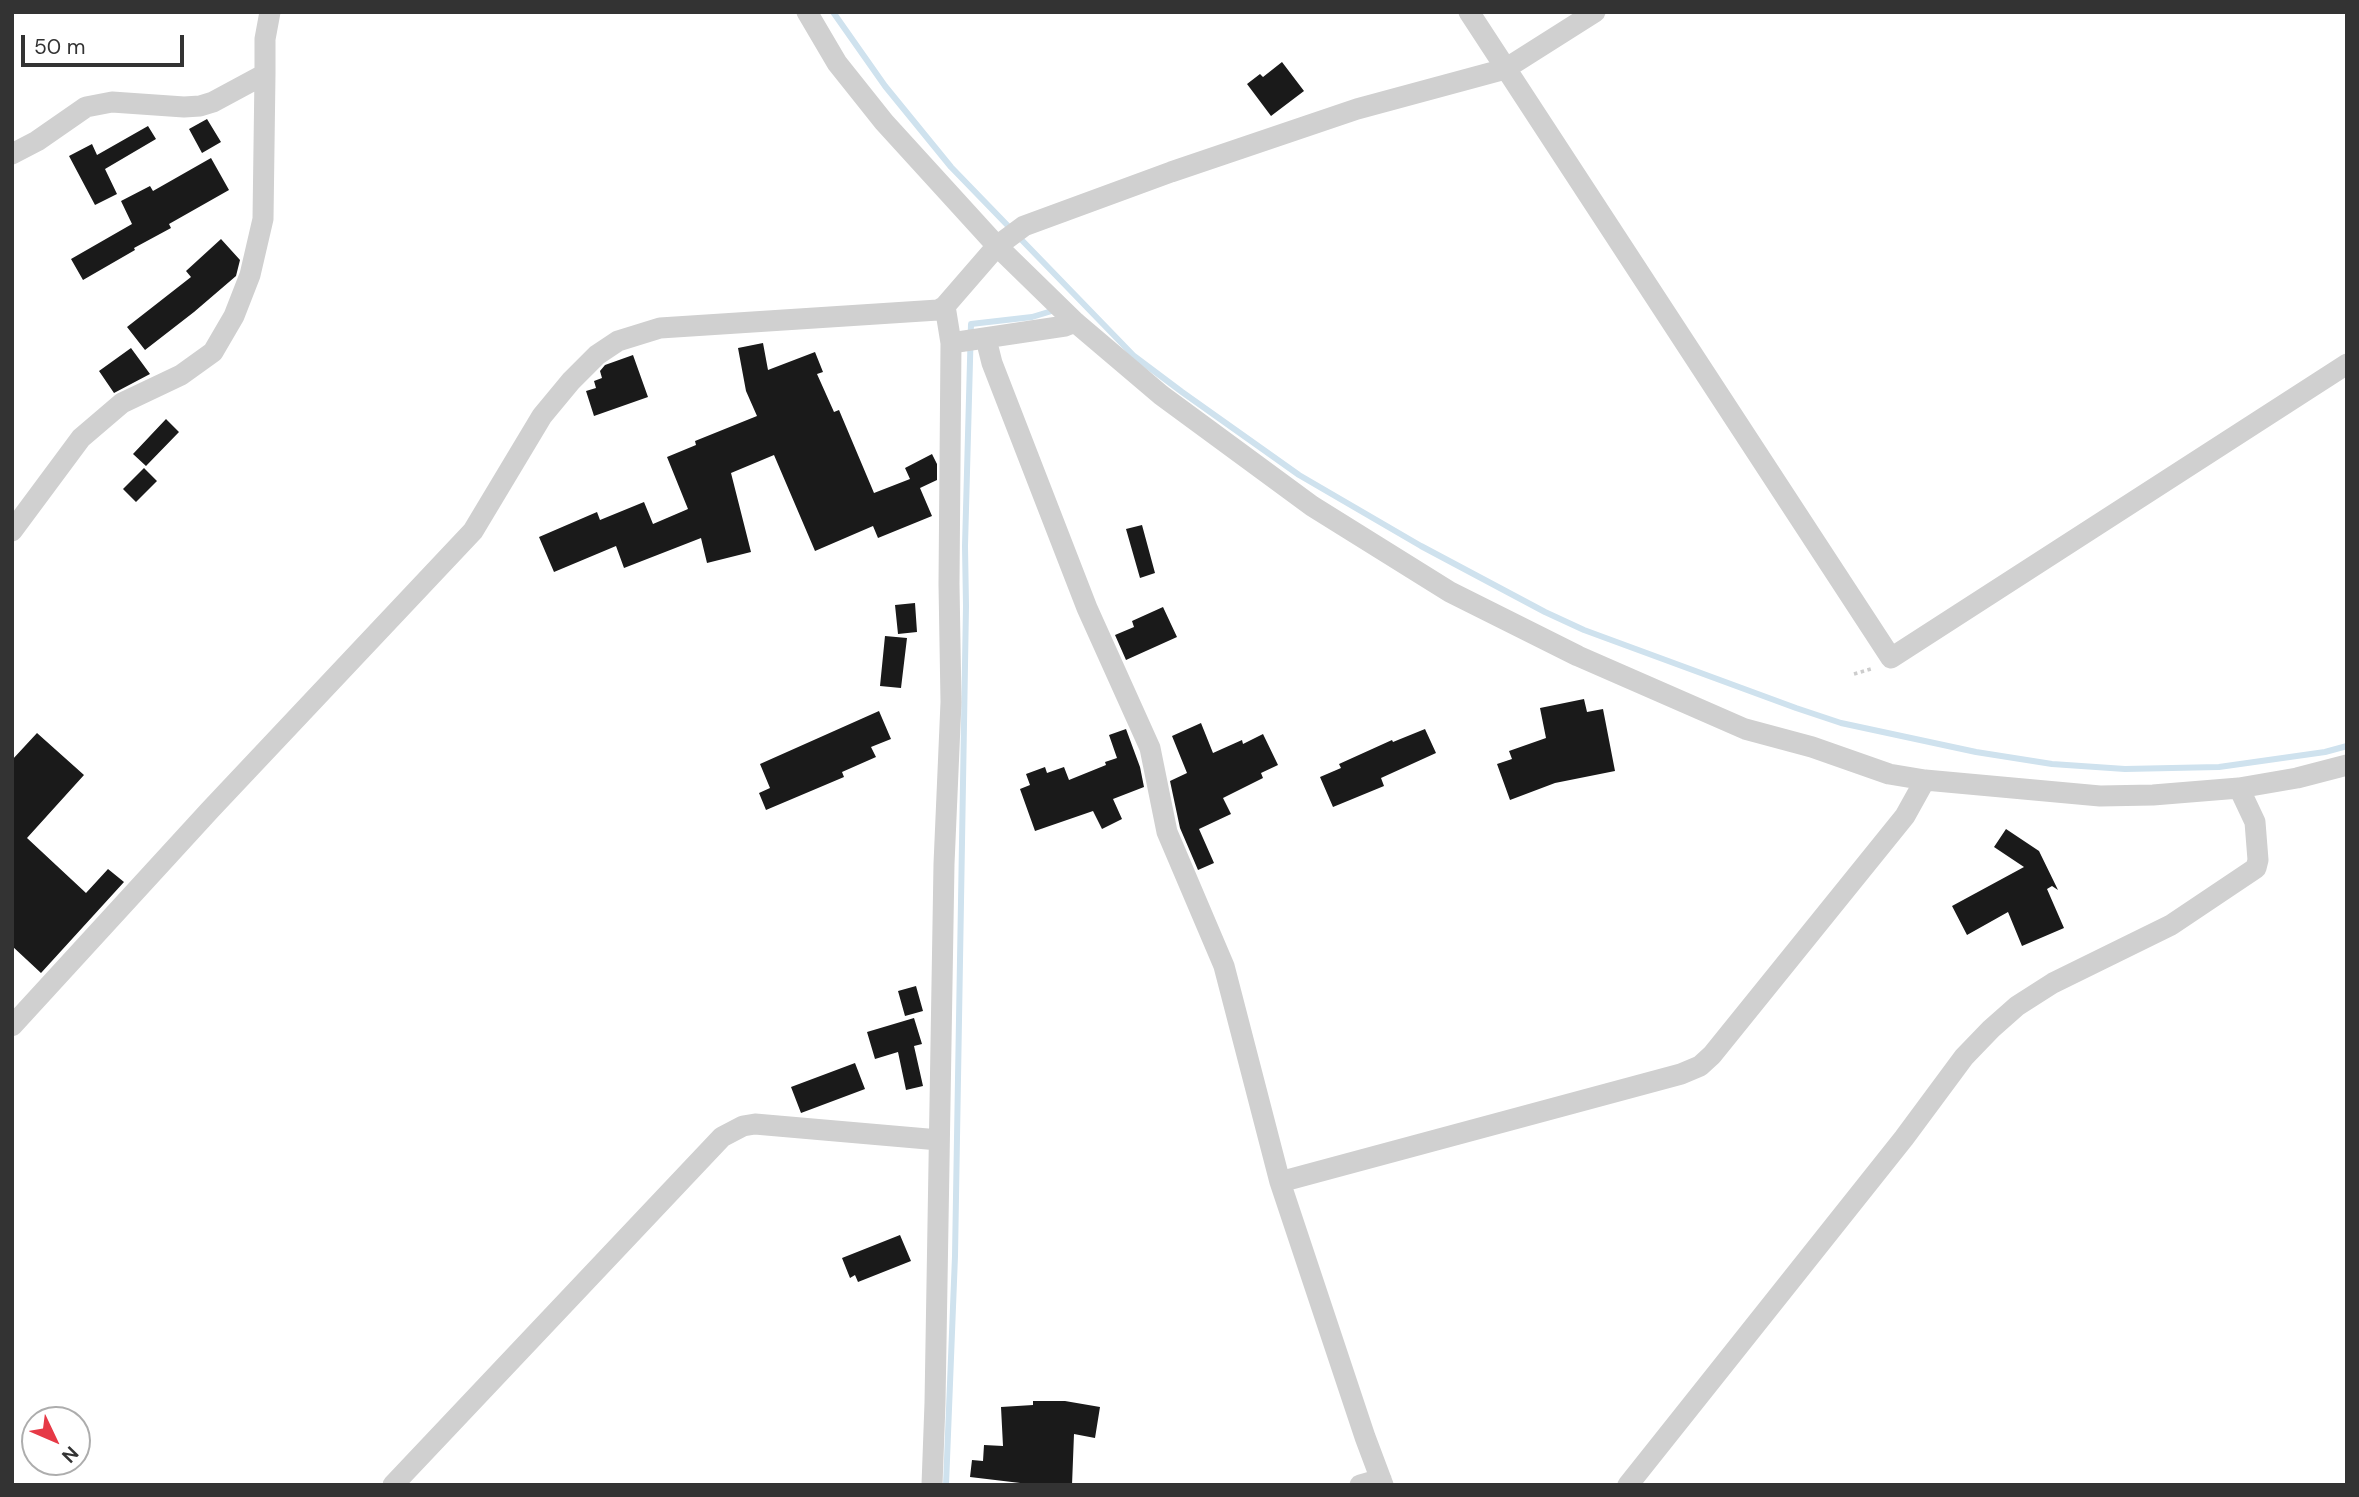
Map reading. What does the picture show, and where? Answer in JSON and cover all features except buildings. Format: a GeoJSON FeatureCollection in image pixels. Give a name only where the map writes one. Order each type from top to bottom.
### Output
{"type":"FeatureCollection","features":[{"type":"Feature","properties":{"kind":"street"},"geometry":{"type":"LineString","coordinates":[[12,531],[81,438],[122,403],[181,374],[213,352],[234,316],[250,275],[262,219],[265,39],[270,12]]}},
{"type":"Feature","properties":{"kind":"street"},"geometry":{"type":"LineString","coordinates":[[807,12],[837,63],[884,122],[1002,243],[1074,322],[1161,395],[1312,506],[1451,592],[1578,656],[1745,729],[1812,747],[1889,774],[1925,780],[2100,796],[2196,793],[2297,778],[2347,765]]}},
{"type":"Feature","properties":{"kind":"street"},"geometry":{"type":"LineString","coordinates":[[1469,12],[1891,658],[2347,364]]}},
{"type":"Feature","properties":{"kind":"street"},"geometry":{"type":"LineString","coordinates":[[12,1026],[219,800],[473,531],[542,416],[597,355],[618,341],[660,328],[907,311],[928,312],[945,306],[1002,243],[1024,226],[1171,172],[1357,109],[1505,69],[1595,12]]}},
{"type":"Feature","properties":{"kind":"street"},"geometry":{"type":"LineString","coordinates":[[12,154],[37,141],[86,107],[112,102],[201,106],[214,102],[265,74]]}},
{"type":"Feature","properties":{"kind":"street"},"geometry":{"type":"LineString","coordinates":[[932,1485],[944,864],[951,702],[951,343],[945,306]]}},
{"type":"Feature","properties":{"kind":"street"},"geometry":{"type":"LineString","coordinates":[[951,343],[1065,326],[1074,322]]}},
{"type":"Feature","properties":{"kind":"street"},"geometry":{"type":"LineString","coordinates":[[986,339],[992,363],[1087,608],[1150,748],[1167,832],[1224,966],[1280,1182],[1382,1482],[1360,1485]]}},
{"type":"Feature","properties":{"kind":"street"},"geometry":{"type":"LineString","coordinates":[[1280,1182],[1668,1078],[1700,1066],[1720,1045],[1905,816],[1921,792],[1925,780]]}},
{"type":"Feature","properties":{"kind":"street"},"geometry":{"type":"LineString","coordinates":[[1628,1485],[1904,1138],[1964,1057],[1991,1029],[2017,1006],[2053,983],[2171,925],[2256,868],[2258,860],[2255,822],[2239,788]]}},
{"type":"Feature","properties":{"kind":"street"},"geometry":{"type":"LineString","coordinates":[[393,1485],[722,1137],[743,1126],[755,1124],[939,1140]]}},
{"type":"Feature","properties":{"kind":"waterway"},"geometry":{"type":"LineString","coordinates":[[833,12],[885,86],[951,167],[1134,356],[1299,475],[1421,546],[1545,612],[1584,630],[1841,723],[1976,752],[2052,764],[2125,769],[2219,767],[2325,752],[2347,746]]}},
{"type":"Feature","properties":{"kind":"waterway"},"geometry":{"type":"LineString","coordinates":[[946,1485],[955,1256],[965,546],[971,324],[1032,317],[1055,310]]}}]}
